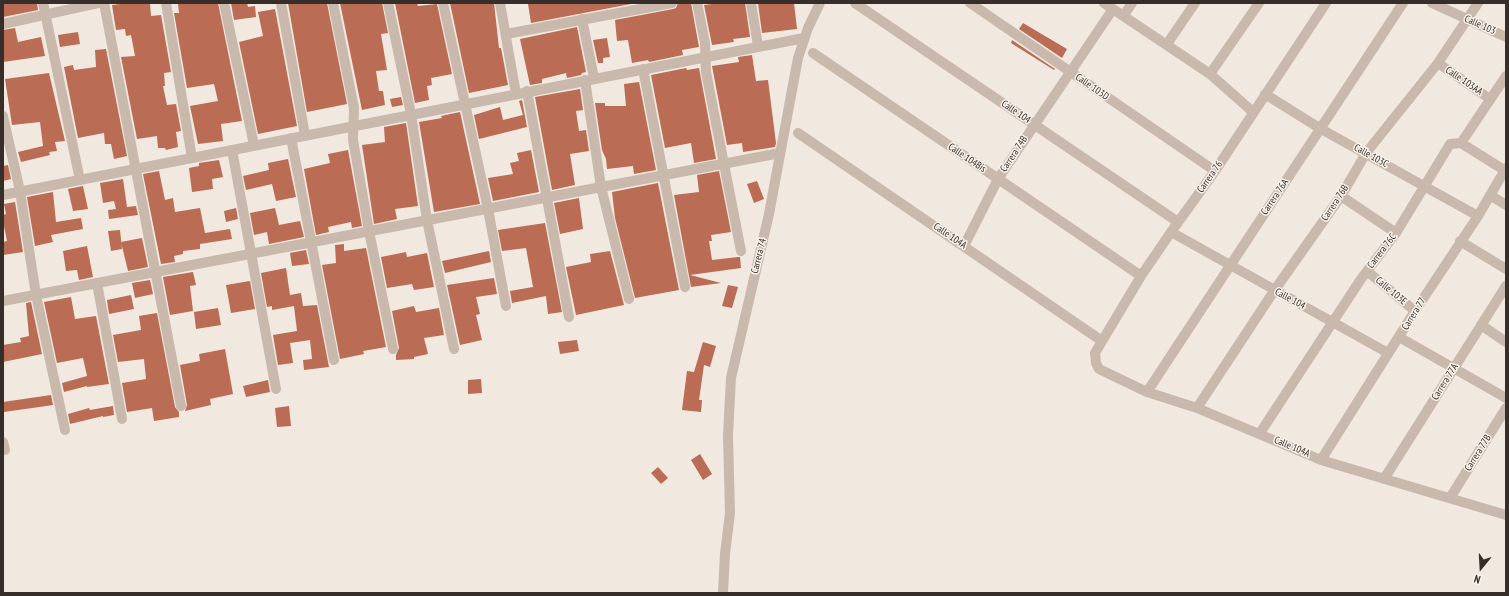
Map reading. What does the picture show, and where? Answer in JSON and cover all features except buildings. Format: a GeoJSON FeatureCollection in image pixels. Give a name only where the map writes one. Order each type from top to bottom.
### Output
{"type":"FeatureCollection","features":[{"type":"Feature","properties":{"kind":"street"},"geometry":{"type":"LineString","coordinates":[[43,3],[80,180]]}},
{"type":"Feature","properties":{"kind":"street"},"geometry":{"type":"LineString","coordinates":[[3,24],[98,3]]}},
{"type":"Feature","properties":{"kind":"street"},"geometry":{"type":"LineString","coordinates":[[104,3],[181,406]]}},
{"type":"Feature","properties":{"kind":"street"},"geometry":{"type":"LineString","coordinates":[[166,3],[192,158]]}},
{"type":"Feature","properties":{"kind":"street"},"geometry":{"type":"LineString","coordinates":[[224,3],[254,145]]}},
{"type":"Feature","properties":{"kind":"street"},"geometry":{"type":"LineString","coordinates":[[281,3],[305,135]]}},
{"type":"Feature","properties":{"kind":"street"},"geometry":{"type":"LineString","coordinates":[[333,3],[354,108],[353,140],[369,231],[393,349]]}},
{"type":"Feature","properties":{"kind":"street"},"geometry":{"type":"LineString","coordinates":[[388,3],[411,114],[427,220],[454,349]]}},
{"type":"Feature","properties":{"kind":"street"},"geometry":{"type":"LineString","coordinates":[[443,3],[488,209],[506,306]]}},
{"type":"Feature","properties":{"kind":"street"},"geometry":{"type":"LineString","coordinates":[[500,3],[516,94]]}},
{"type":"Feature","properties":{"kind":"street"},"geometry":{"type":"LineString","coordinates":[[506,34],[672,3]]}},
{"type":"Feature","properties":{"kind":"street"},"geometry":{"type":"LineString","coordinates":[[697,3],[705,43],[706,72],[741,251]]}},
{"type":"Feature","properties":{"kind":"street"},"geometry":{"type":"LineString","coordinates":[[751,3],[758,46]]}},
{"type":"Feature","properties":{"kind":"street","name":"Carrera 74"},"geometry":{"type":"LineString","coordinates":[[723,593],[725,554],[730,513],[728,435],[731,378],[769,214],[798,58],[804,38],[820,3]]}},
{"type":"Feature","properties":{"kind":"street","name":"Calle 104"},"geometry":{"type":"LineString","coordinates":[[855,3],[1178,222]]}},
{"type":"Feature","properties":{"kind":"street","name":"Calle 103D"},"geometry":{"type":"LineString","coordinates":[[970,3],[1215,171]]}},
{"type":"Feature","properties":{"kind":"street"},"geometry":{"type":"LineString","coordinates":[[1104,3],[1210,74],[1253,112]]}},
{"type":"Feature","properties":{"kind":"street"},"geometry":{"type":"LineString","coordinates":[[1124,15],[1132,3]]}},
{"type":"Feature","properties":{"kind":"street"},"geometry":{"type":"LineString","coordinates":[[1167,44],[1195,3]]}},
{"type":"Feature","properties":{"kind":"street"},"geometry":{"type":"LineString","coordinates":[[1210,74],[1259,3]]}},
{"type":"Feature","properties":{"kind":"street","name":"Carrera 76"},"geometry":{"type":"LineString","coordinates":[[1095,353],[1141,276],[1215,171],[1326,3]]}},
{"type":"Feature","properties":{"kind":"street","name":"Carrera 76A"},"geometry":{"type":"LineString","coordinates":[[1147,392],[1403,3]]}},
{"type":"Feature","properties":{"kind":"street","name":"Calle 103"},"geometry":{"type":"LineString","coordinates":[[1432,3],[1506,37]]}},
{"type":"Feature","properties":{"kind":"street","name":"Carrera 76B"},"geometry":{"type":"LineString","coordinates":[[1197,408],[1274,291],[1340,196],[1366,153],[1438,63],[1478,3]]}},
{"type":"Feature","properties":{"kind":"street","name":"Carrera 74B"},"geometry":{"type":"LineString","coordinates":[[964,246],[998,179],[1034,124],[1114,9]]}},
{"type":"Feature","properties":{"kind":"street"},"geometry":{"type":"LineString","coordinates":[[582,19],[601,187],[629,299]]}},
{"type":"Feature","properties":{"kind":"street"},"geometry":{"type":"LineString","coordinates":[[3,195],[527,91],[804,38]]}},
{"type":"Feature","properties":{"kind":"street","name":"Calle 104Bis"},"geometry":{"type":"LineString","coordinates":[[813,53],[1141,276]]}},
{"type":"Feature","properties":{"kind":"street","name":"Calle 103AA"},"geometry":{"type":"LineString","coordinates":[[1438,63],[1490,99]]}},
{"type":"Feature","properties":{"kind":"street"},"geometry":{"type":"LineString","coordinates":[[643,69],[685,287]]}},
{"type":"Feature","properties":{"kind":"street","name":"Carrera 76C"},"geometry":{"type":"LineString","coordinates":[[1260,433],[1366,271],[1396,233],[1424,184],[1450,144],[1461,143],[1506,76]]}},
{"type":"Feature","properties":{"kind":"street"},"geometry":{"type":"LineString","coordinates":[[527,91],[569,317]]}},
{"type":"Feature","properties":{"kind":"street","name":"Calle 103C"},"geometry":{"type":"LineString","coordinates":[[1265,94],[1321,129],[1424,184],[1478,216]]}},
{"type":"Feature","properties":{"kind":"street"},"geometry":{"type":"LineString","coordinates":[[3,116],[20,191],[36,295],[65,430]]}},
{"type":"Feature","properties":{"kind":"street","name":"Calle 104A"},"geometry":{"type":"LineString","coordinates":[[798,133],[1102,341]]}},
{"type":"Feature","properties":{"kind":"street"},"geometry":{"type":"LineString","coordinates":[[291,138],[334,360]]}},
{"type":"Feature","properties":{"kind":"street"},"geometry":{"type":"LineString","coordinates":[[1461,143],[1505,169]]}},
{"type":"Feature","properties":{"kind":"street"},"geometry":{"type":"LineString","coordinates":[[232,150],[276,389]]}},
{"type":"Feature","properties":{"kind":"street"},"geometry":{"type":"LineString","coordinates":[[3,301],[780,153]]}},
{"type":"Feature","properties":{"kind":"street","name":"Carrera 77"},"geometry":{"type":"LineString","coordinates":[[1321,460],[1460,241],[1478,216],[1505,169]]}},
{"type":"Feature","properties":{"kind":"street"},"geometry":{"type":"LineString","coordinates":[[1340,196],[1396,233]]}},
{"type":"Feature","properties":{"kind":"street"},"geometry":{"type":"LineString","coordinates":[[1490,196],[1506,205]]}},
{"type":"Feature","properties":{"kind":"street","name":"Calle 104"},"geometry":{"type":"LineString","coordinates":[[1171,232],[1388,354]]}},
{"type":"Feature","properties":{"kind":"street"},"geometry":{"type":"LineString","coordinates":[[1460,241],[1506,269]]}},
{"type":"Feature","properties":{"kind":"street","name":"Calle 103E"},"geometry":{"type":"LineString","coordinates":[[1366,271],[1415,311]]}},
{"type":"Feature","properties":{"kind":"street"},"geometry":{"type":"LineString","coordinates":[[97,283],[122,419]]}},
{"type":"Feature","properties":{"kind":"street","name":"Carrera 77A"},"geometry":{"type":"LineString","coordinates":[[1384,478],[1506,286]]}},
{"type":"Feature","properties":{"kind":"street"},"geometry":{"type":"LineString","coordinates":[[1481,325],[1506,342]]}},
{"type":"Feature","properties":{"kind":"street"},"geometry":{"type":"LineString","coordinates":[[1399,337],[1506,398]]}},
{"type":"Feature","properties":{"kind":"street","name":"Calle 104A"},"geometry":{"type":"LineString","coordinates":[[1095,353],[1096,363],[1099,369],[1147,392],[1197,408],[1260,433],[1321,460],[1506,514]]}},
{"type":"Feature","properties":{"kind":"street","name":"Carrera 77B"},"geometry":{"type":"LineString","coordinates":[[1450,498],[1506,408]]}}]}
